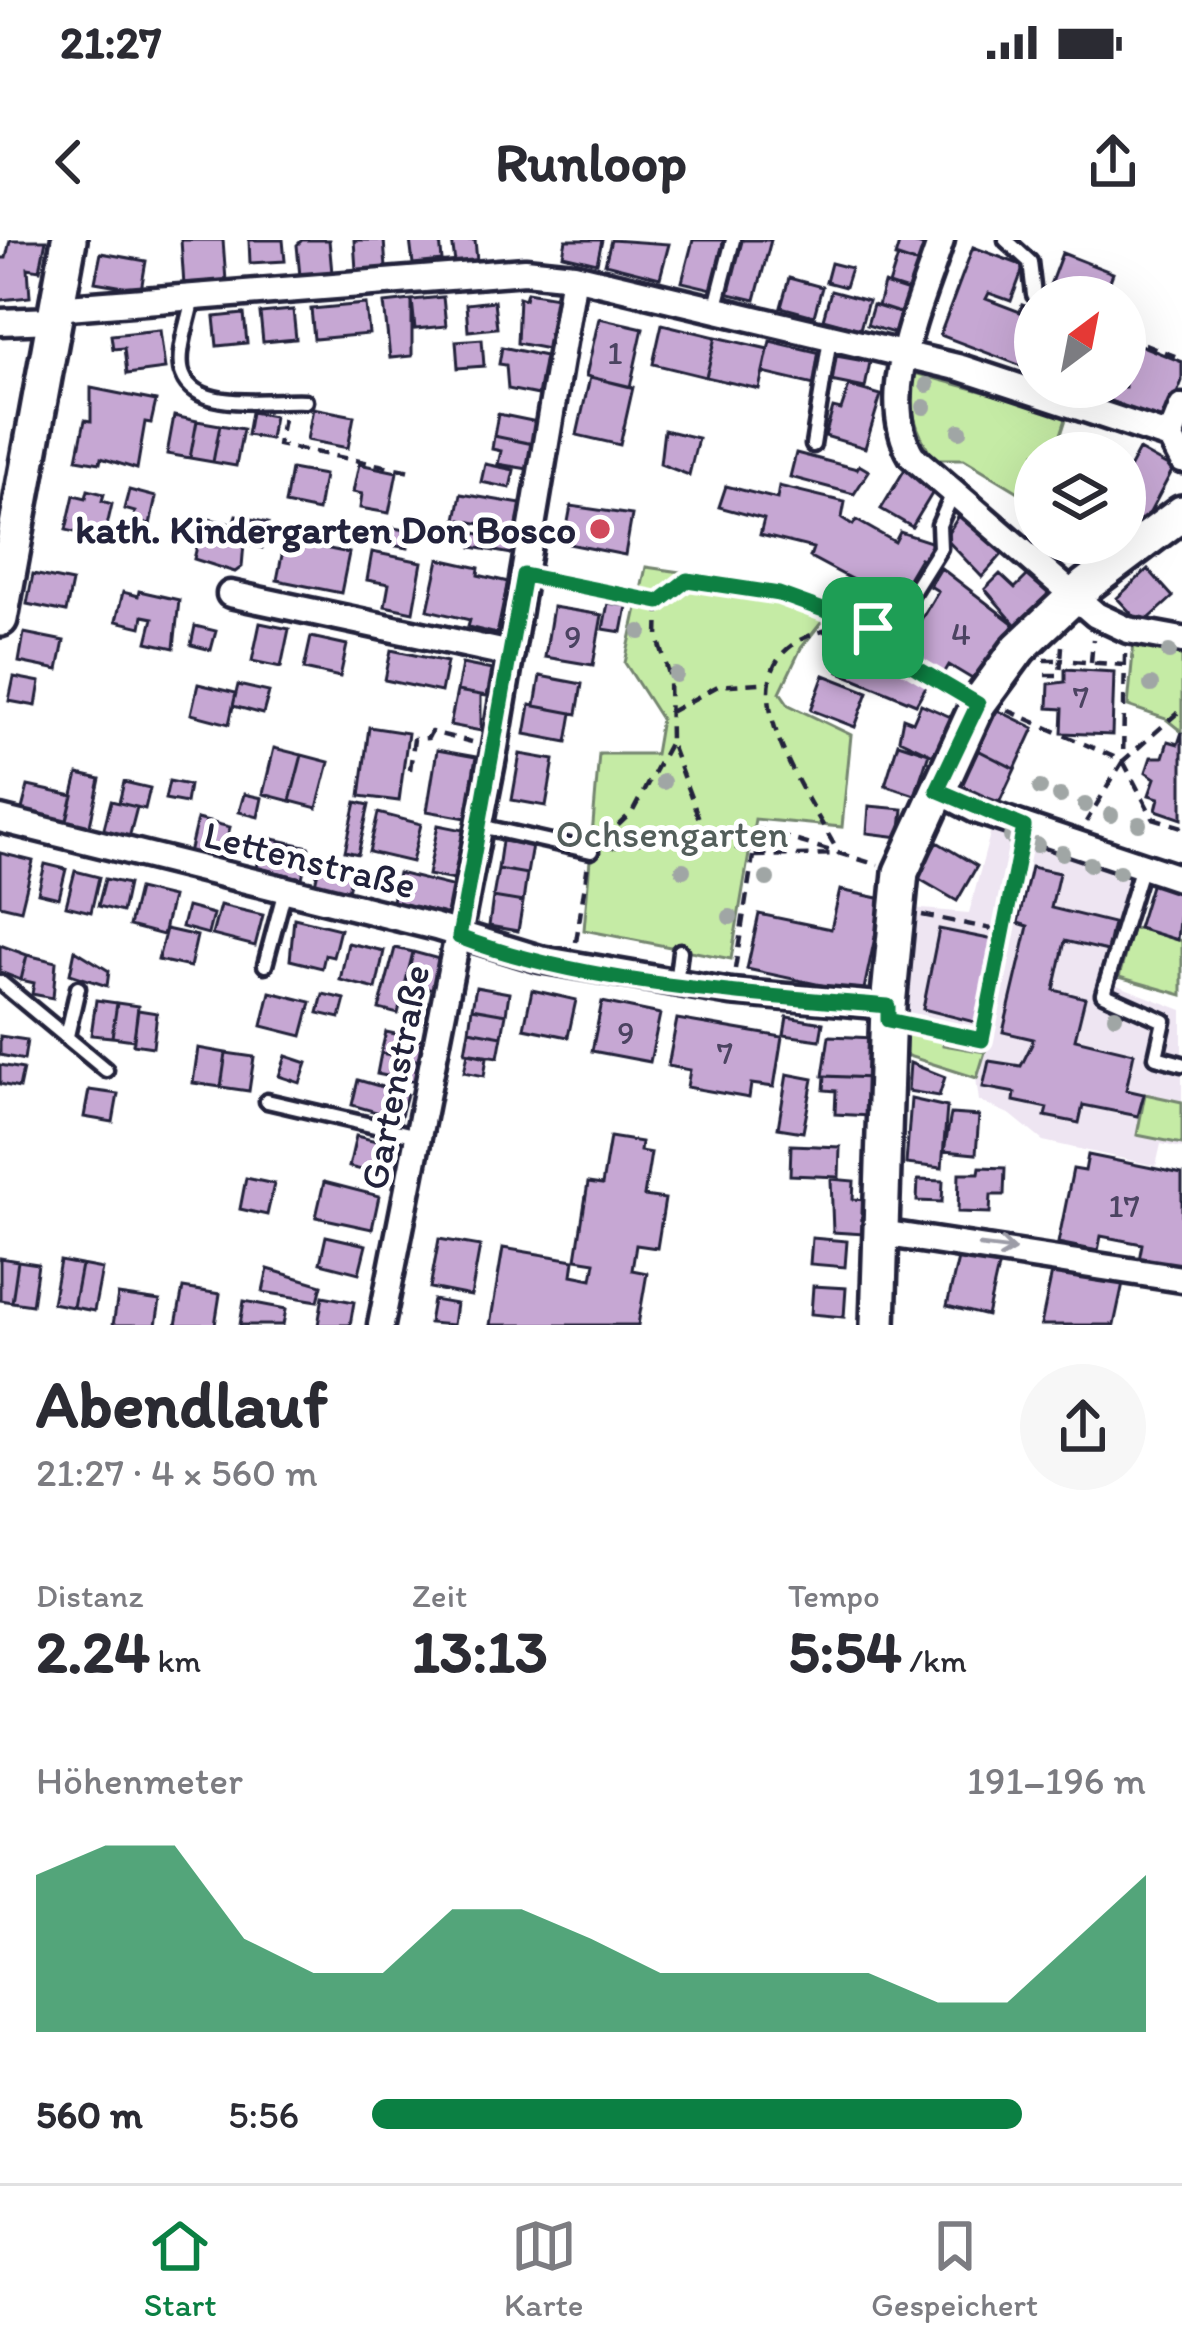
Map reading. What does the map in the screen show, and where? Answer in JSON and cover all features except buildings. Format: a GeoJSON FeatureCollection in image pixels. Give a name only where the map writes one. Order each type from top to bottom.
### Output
{"type":"FeatureCollection","features":[{"type":"Feature","properties":{"kind":"main road"},"geometry":{"type":"LineString","coordinates":[[0,619],[68,240]]}},
{"type":"Feature","properties":{"kind":"main road"},"geometry":{"type":"LineString","coordinates":[[878,1325],[893,909],[901,872],[937,790],[1019,648],[1072,598],[1182,513]]}},
{"type":"Feature","properties":{"kind":"street"},"geometry":{"type":"LineString","coordinates":[[941,240],[906,355],[898,408],[904,442],[912,456],[1072,598],[1128,630],[1182,640]]}},
{"type":"Feature","properties":{"kind":"street"},"geometry":{"type":"LineString","coordinates":[[0,322],[525,271],[574,276],[1038,391],[1170,437],[1182,460]]}},
{"type":"Feature","properties":{"kind":"street","name":"Gartenstraße"},"geometry":{"type":"LineString","coordinates":[[381,1325],[496,747],[574,276]]}},
{"type":"Feature","properties":{"kind":"street"},"geometry":{"type":"LineString","coordinates":[[1170,437],[1182,407]]}},
{"type":"Feature","properties":{"kind":"street"},"geometry":{"type":"LineString","coordinates":[[230,594],[511,654]]}},
{"type":"Feature","properties":{"kind":"street"},"geometry":{"type":"LineString","coordinates":[[937,790],[1024,827],[1182,879]]}},
{"type":"Feature","properties":{"kind":"street","name":"Lettenstraße"},"geometry":{"type":"LineString","coordinates":[[0,819],[573,965],[888,1013]]}},
{"type":"Feature","properties":{"kind":"street"},"geometry":{"type":"LineString","coordinates":[[881,1233],[1182,1279]]}},
{"type":"Feature","properties":{"kind":"lane"},"geometry":{"type":"LineString","coordinates":[[715,311],[733,240]]}},
{"type":"Feature","properties":{"kind":"lane"},"geometry":{"type":"LineString","coordinates":[[1006,240],[1030,262],[1032,276]]}},
{"type":"Feature","properties":{"kind":"lane"},"geometry":{"type":"LineString","coordinates":[[192,301],[181,362],[183,376],[195,392],[215,399],[305,401]]}},
{"type":"Feature","properties":{"kind":"lane"},"geometry":{"type":"LineString","coordinates":[[813,446],[830,338]]}},
{"type":"Feature","properties":{"kind":"lane"},"geometry":{"type":"LineString","coordinates":[[843,626],[873,628],[893,623],[940,548],[939,525],[954,491]]}},
{"type":"Feature","properties":{"kind":"lane"},"geometry":{"type":"LineString","coordinates":[[479,826],[591,851]]}},
{"type":"Feature","properties":{"kind":"lane"},"geometry":{"type":"LineString","coordinates":[[1142,865],[1103,994],[1164,1021],[1156,1058],[1182,1064]]}},
{"type":"Feature","properties":{"kind":"lane"},"geometry":{"type":"LineString","coordinates":[[265,965],[285,890]]}},
{"type":"Feature","properties":{"kind":"lane"},"geometry":{"type":"LineString","coordinates":[[676,984],[680,952]]}},
{"type":"Feature","properties":{"kind":"lane"},"geometry":{"type":"LineString","coordinates":[[0,982],[106,1070]]}},
{"type":"Feature","properties":{"kind":"lane"},"geometry":{"type":"LineString","coordinates":[[67,1036],[78,988]]}},
{"type":"Feature","properties":{"kind":"lane"},"geometry":{"type":"LineString","coordinates":[[267,1101],[419,1137]]}},
{"type":"Feature","properties":{"kind":"path"},"geometry":{"type":"LineString","coordinates":[[1146,344],[1182,359]]}},
{"type":"Feature","properties":{"kind":"path"},"geometry":{"type":"LineString","coordinates":[[286,400],[278,445],[411,471]]}},
{"type":"Feature","properties":{"kind":"path"},"geometry":{"type":"LineString","coordinates":[[524,575],[659,602],[687,580],[779,594],[843,626]]}},
{"type":"Feature","properties":{"kind":"path"},"geometry":{"type":"LineString","coordinates":[[659,602],[658,638],[669,674],[670,742],[704,832]]}},
{"type":"Feature","properties":{"kind":"path"},"geometry":{"type":"LineString","coordinates":[[838,854],[777,746],[768,710],[771,682],[782,655],[803,635],[843,626]]}},
{"type":"Feature","properties":{"kind":"path"},"geometry":{"type":"LineString","coordinates":[[873,628],[886,650],[990,705],[1123,761]]}},
{"type":"Feature","properties":{"kind":"path"},"geometry":{"type":"LineString","coordinates":[[1091,662],[1093,634]]}},
{"type":"Feature","properties":{"kind":"path"},"geometry":{"type":"LineString","coordinates":[[863,643],[881,654],[886,650]]}},
{"type":"Feature","properties":{"kind":"path"},"geometry":{"type":"LineString","coordinates":[[1045,675],[1060,675],[1061,660],[1124,665],[1123,761],[1153,818],[1182,827]]}},
{"type":"Feature","properties":{"kind":"path"},"geometry":{"type":"LineString","coordinates":[[668,714],[682,701],[718,686],[771,682]]}},
{"type":"Feature","properties":{"kind":"path"},"geometry":{"type":"LineString","coordinates":[[1090,813],[1123,761],[1182,710]]}},
{"type":"Feature","properties":{"kind":"path"},"geometry":{"type":"LineString","coordinates":[[410,770],[414,739],[428,738],[431,732],[496,747]]}},
{"type":"Feature","properties":{"kind":"path"},"geometry":{"type":"LineString","coordinates":[[573,965],[591,851],[633,811],[670,742]]}},
{"type":"Feature","properties":{"kind":"path"},"geometry":{"type":"LineString","coordinates":[[888,1013],[982,1040],[1024,827]]}},
{"type":"Feature","properties":{"kind":"path"},"geometry":{"type":"LineString","coordinates":[[757,830],[848,856]]}},
{"type":"Feature","properties":{"kind":"path"},"geometry":{"type":"LineString","coordinates":[[591,851],[704,832],[753,856],[838,854]]}},
{"type":"Feature","properties":{"kind":"path"},"geometry":{"type":"LineString","coordinates":[[730,992],[753,856]]}},
{"type":"Feature","properties":{"kind":"path"},"geometry":{"type":"LineString","coordinates":[[893,909],[1003,931]]}},
{"type":"Feature","properties":{"kind":"shaded area"},"geometry":{"type":"Polygon","coordinates":[[[991,830],[1147,879],[1117,985],[1182,1010],[1182,1148],[1161,1144],[1156,1166],[1043,1141],[1011,1115],[979,1101],[976,1078],[905,1055],[910,908],[969,913],[991,830]]]}},
{"type":"Feature","properties":{"kind":"green space"},"geometry":{"type":"Polygon","coordinates":[[[914,373],[1014,400],[1014,408],[1044,408],[1066,419],[1062,432],[1014,432],[1014,489],[964,459],[935,459],[922,439],[912,397],[914,373]]]}},
{"type":"Feature","properties":{"kind":"green space","name":"Ochsengarten"},"geometry":{"type":"Polygon","coordinates":[[[646,567],[784,587],[833,608],[801,648],[780,692],[789,705],[851,735],[842,827],[755,819],[731,959],[584,930],[599,754],[655,754],[661,719],[625,663],[646,567]]]}},
{"type":"Feature","properties":{"kind":"green space"},"geometry":{"type":"Polygon","coordinates":[[[1134,642],[1182,647],[1182,732],[1166,719],[1128,706],[1134,642]]]}},
{"type":"Feature","properties":{"kind":"green space"},"geometry":{"type":"Polygon","coordinates":[[[1132,929],[1182,941],[1182,995],[1119,977],[1132,929]]]}},
{"type":"Feature","properties":{"kind":"green space"},"geometry":{"type":"Polygon","coordinates":[[[906,1031],[943,1039],[943,1045],[985,1052],[977,1078],[905,1055],[906,1031]]]}},
{"type":"Feature","properties":{"kind":"green space"},"geometry":{"type":"Polygon","coordinates":[[[1145,1094],[1182,1102],[1182,1144],[1137,1135],[1145,1094]]]}},
{"type":"Feature","properties":{"kind":"place","name":"kath. Kindergarten Don Bosco"},"geometry":{"type":"Point","coordinates":[600,529]}},
{"type":"Feature","properties":{"kind":"route"},"geometry":{"type":"LineString","coordinates":[[524,575],[659,602],[687,580],[779,594],[873,628],[886,650],[978,704],[937,790],[1024,827],[982,1040],[888,1020],[888,1006],[676,984],[541,959],[459,937],[524,575]]}}]}
